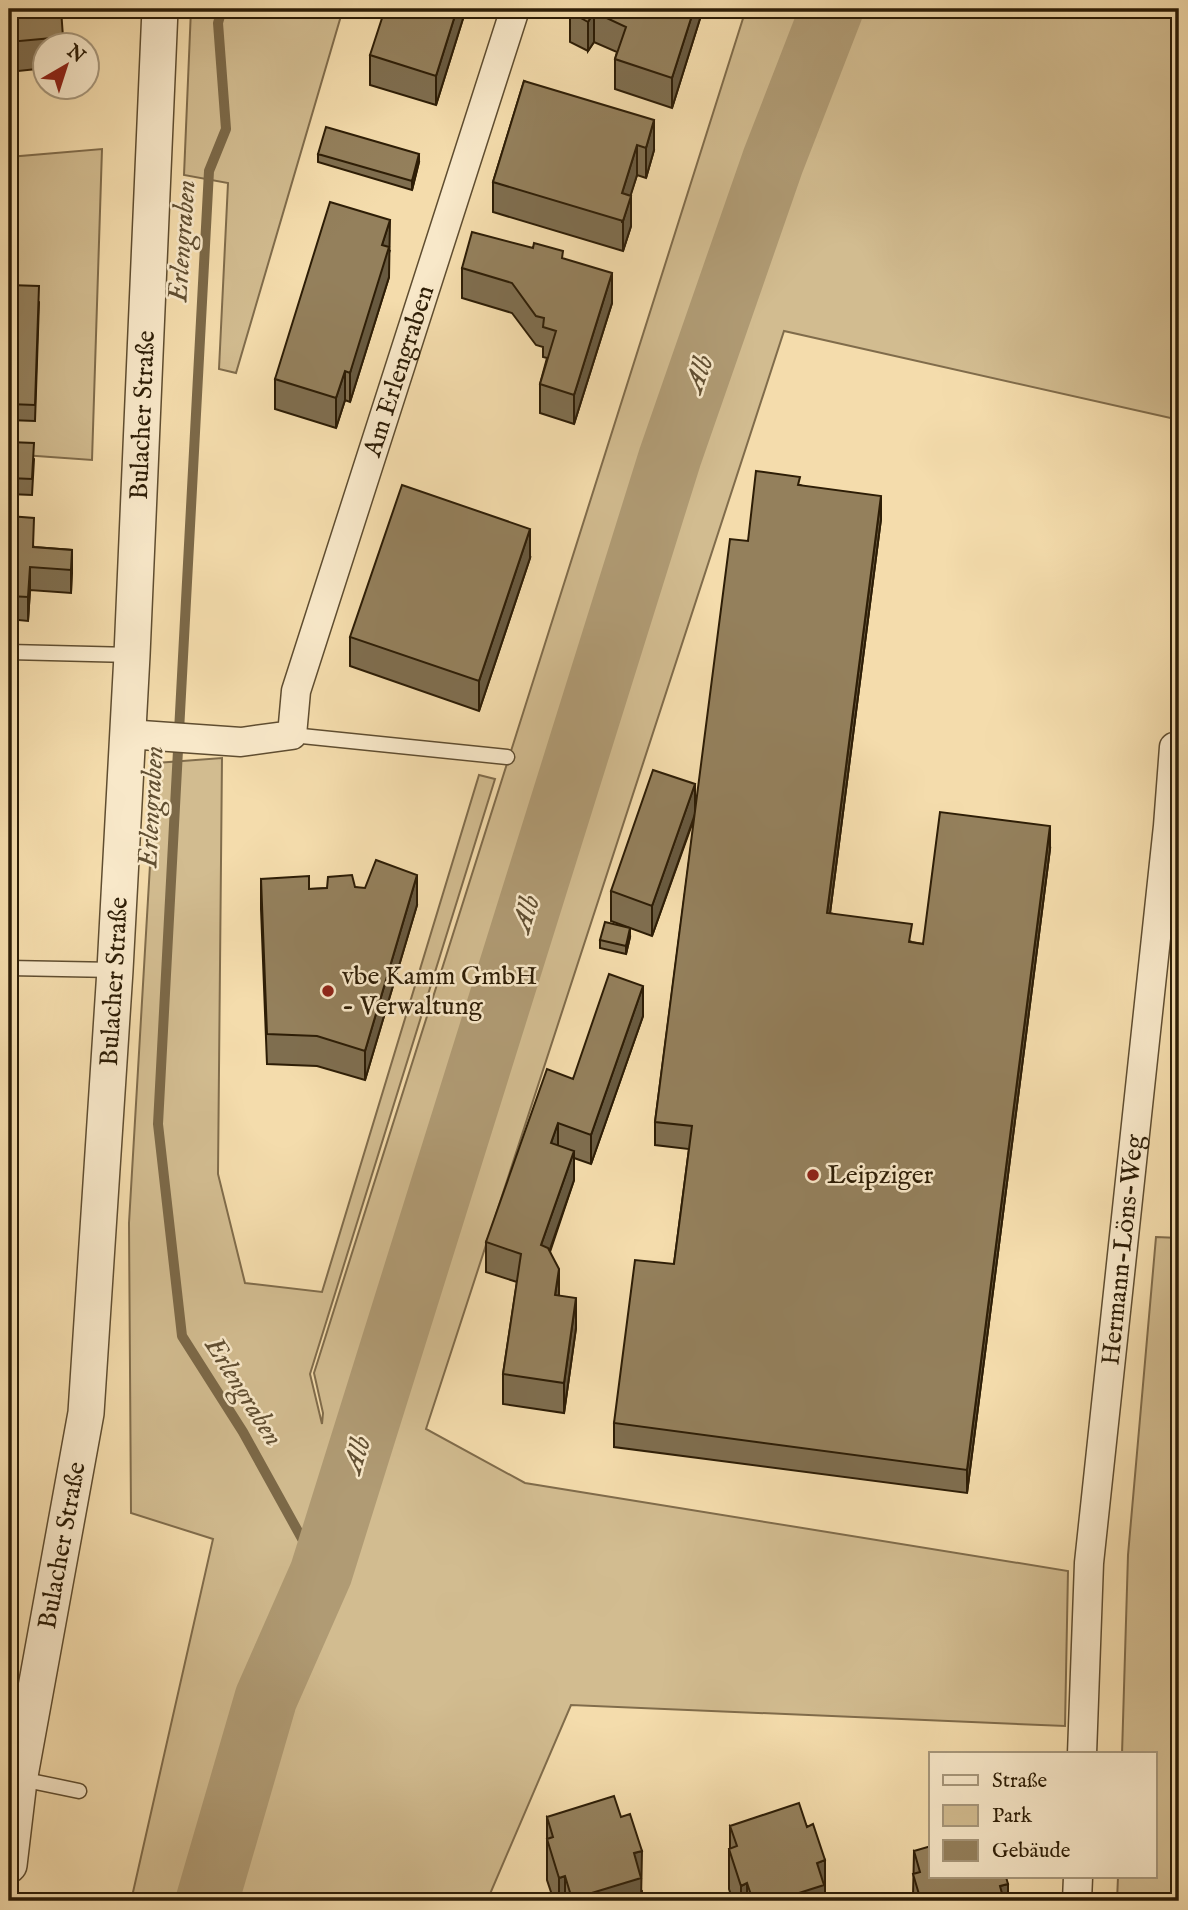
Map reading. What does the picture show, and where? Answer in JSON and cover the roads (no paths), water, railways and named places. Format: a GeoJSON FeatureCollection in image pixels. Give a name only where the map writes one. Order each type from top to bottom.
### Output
{"type":"FeatureCollection","features":[{"type":"Feature","properties":{"kind":"street","name":"Bulacher Straße"},"geometry":{"type":"LineString","coordinates":[[9,1865],[15,1780],[86,1413],[115,970],[144,735],[132,655],[160,9]]}},
{"type":"Feature","properties":{"kind":"street","name":"Am Erlengraben"},"geometry":{"type":"LineString","coordinates":[[292,735],[296,691],[515,9]]}},
{"type":"Feature","properties":{"kind":"street"},"geometry":{"type":"LineString","coordinates":[[144,735],[241,742],[292,735]]}},
{"type":"Feature","properties":{"kind":"street","name":"Hermann-Löns-Weg"},"geometry":{"type":"LineString","coordinates":[[1082,1752],[1089,1563],[1167,840],[1174,747]]}},
{"type":"Feature","properties":{"kind":"street"},"geometry":{"type":"LineString","coordinates":[[1077,1901],[1078,1878]]}},
{"type":"Feature","properties":{"kind":"lane"},"geometry":{"type":"LineString","coordinates":[[9,652],[132,655]]}},
{"type":"Feature","properties":{"kind":"lane"},"geometry":{"type":"LineString","coordinates":[[292,735],[507,757]]}},
{"type":"Feature","properties":{"kind":"lane"},"geometry":{"type":"LineString","coordinates":[[9,968],[115,970]]}},
{"type":"Feature","properties":{"kind":"lane"},"geometry":{"type":"LineString","coordinates":[[15,1780],[79,1791]]}},
{"type":"Feature","properties":{"kind":"waterway","name":"Erlengraben"},"geometry":{"type":"LineString","coordinates":[[222,9],[218,23],[226,129],[209,171],[158,1124],[182,1336],[243,1432],[321,1573]]}},
{"type":"Feature","properties":{"kind":"waterway","name":"Alb"},"geometry":{"type":"LineString","coordinates":[[207,1901],[266,1698],[321,1573],[670,457],[773,161],[832,9]]}},
{"type":"Feature","properties":{"kind":"place","name":"vbe Kamm GmbH - Verwaltung"},"geometry":{"type":"Point","coordinates":[328,991]}},
{"type":"Feature","properties":{"kind":"place","name":"Leipziger"},"geometry":{"type":"Point","coordinates":[813,1175]}}]}
